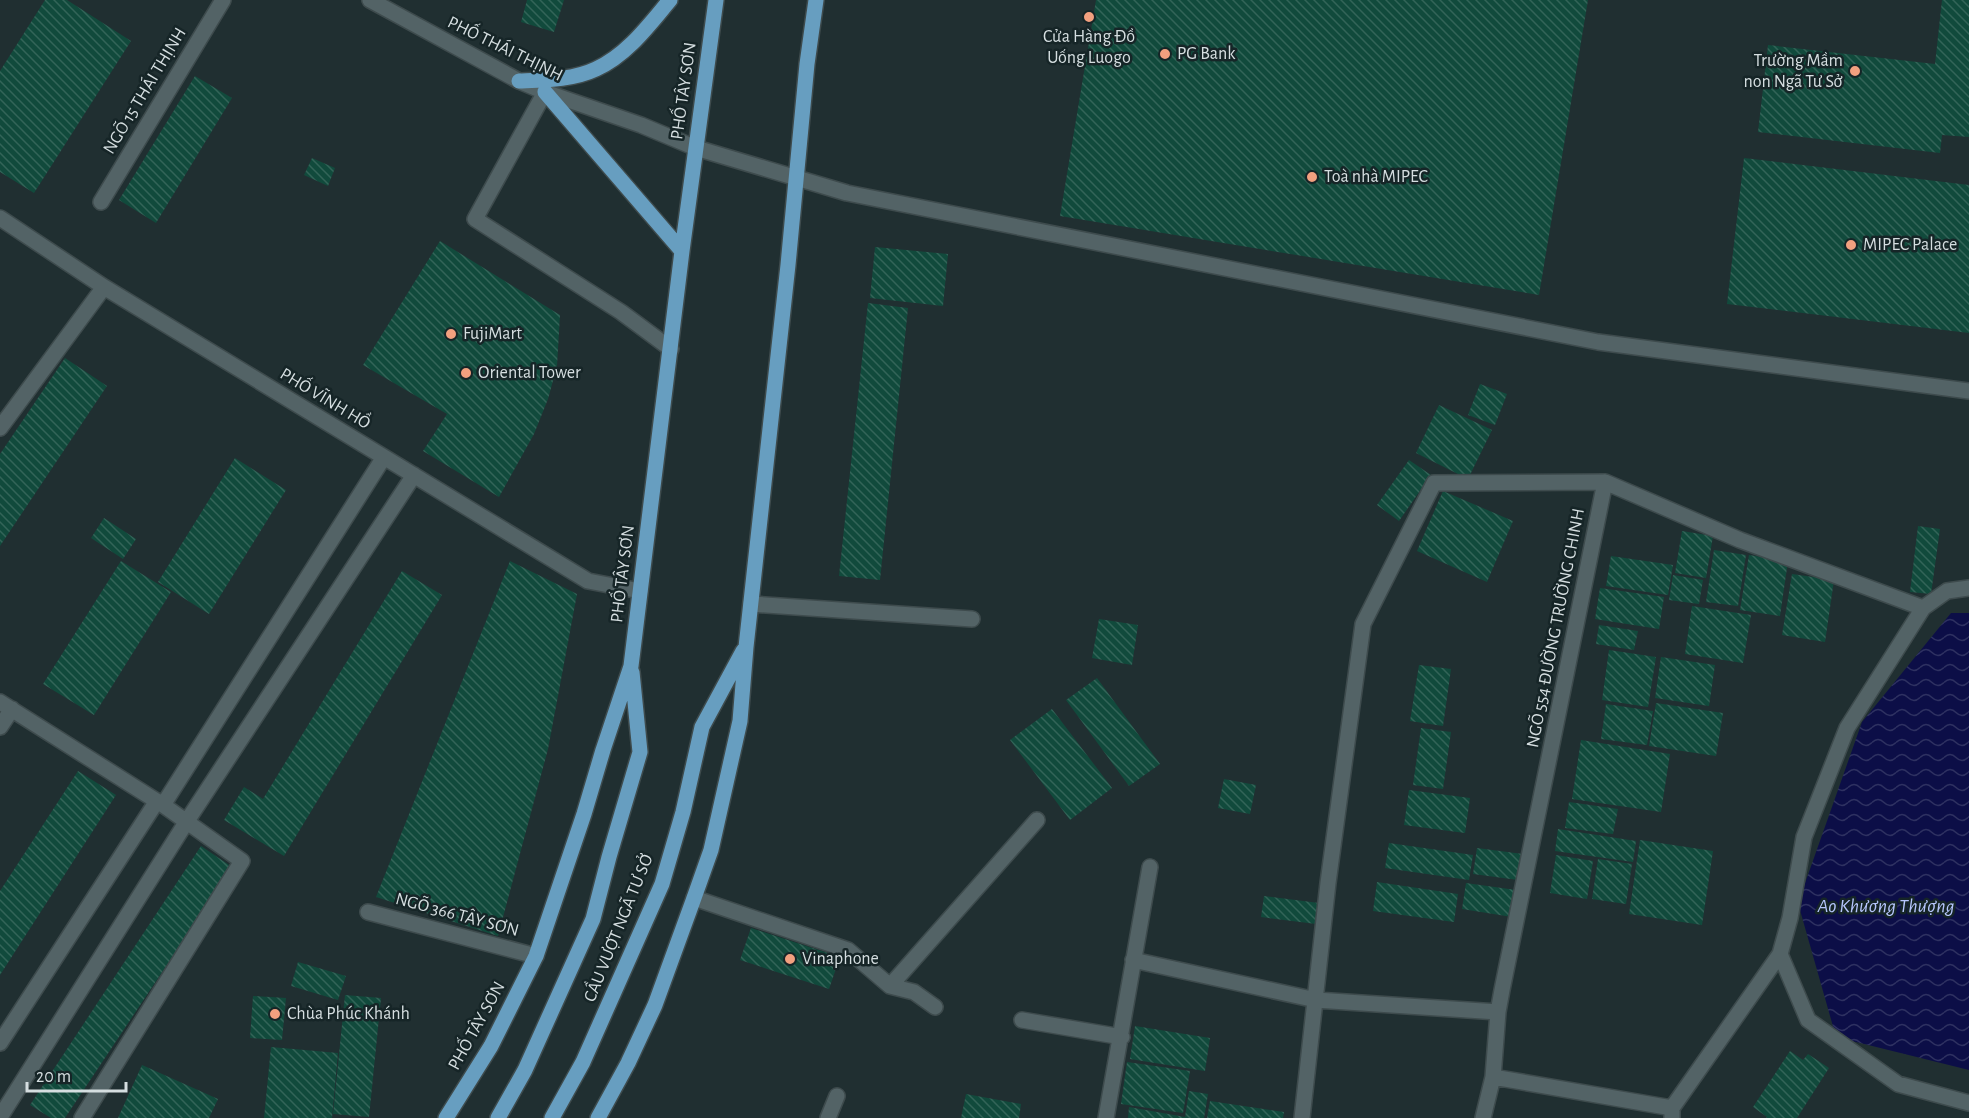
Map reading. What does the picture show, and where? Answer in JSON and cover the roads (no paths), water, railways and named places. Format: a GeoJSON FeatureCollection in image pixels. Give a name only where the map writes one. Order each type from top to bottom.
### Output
{"type":"FeatureCollection","features":[{"type":"Feature","properties":{"kind":"main road"},"geometry":{"type":"LineString","coordinates":[[519,81],[555,80],[596,70],[620,54],[645,30],[670,0]]}},
{"type":"Feature","properties":{"kind":"main road","name":"PHỐ TÂY SƠN"},"geometry":{"type":"LineString","coordinates":[[446,1118],[491,1046],[536,956],[631,666],[682,250],[716,0]]}},
{"type":"Feature","properties":{"kind":"main road"},"geometry":{"type":"LineString","coordinates":[[598,1118],[628,1063],[655,1005],[694,898],[711,850],[740,721],[807,64],[816,0]]}},
{"type":"Feature","properties":{"kind":"main road"},"geometry":{"type":"LineString","coordinates":[[545,92],[682,250]]}},
{"type":"Feature","properties":{"kind":"main road","name":"CẦU VƯỢT NGÃ TƯ SỞ"},"geometry":{"type":"LineString","coordinates":[[552,1118],[583,1062],[662,884],[683,812],[702,727],[746,648]]}},
{"type":"Feature","properties":{"kind":"main road","name":"CẦU VƯỢT NGÃ TƯ SỞ"},"geometry":{"type":"LineString","coordinates":[[498,1118],[525,1070],[593,919],[640,752],[631,666]]}},
{"type":"Feature","properties":{"kind":"street","name":"NGÕ 15 THÁI THỊNH"},"geometry":{"type":"LineString","coordinates":[[101,202],[223,0]]}},
{"type":"Feature","properties":{"kind":"street","name":"PHỐ THÁI THỊNH"},"geometry":{"type":"LineString","coordinates":[[370,0],[519,81],[545,92],[641,125],[696,148],[847,193],[1598,342],[1969,391]]}},
{"type":"Feature","properties":{"kind":"street"},"geometry":{"type":"LineString","coordinates":[[545,92],[475,219],[621,312],[671,349]]}},
{"type":"Feature","properties":{"kind":"street","name":"PHỐ VĨNH HỒ"},"geometry":{"type":"LineString","coordinates":[[0,218],[104,287],[588,581],[640,591]]}},
{"type":"Feature","properties":{"kind":"street"},"geometry":{"type":"LineString","coordinates":[[0,428],[104,287]]}},
{"type":"Feature","properties":{"kind":"street"},"geometry":{"type":"LineString","coordinates":[[0,1042],[160,803],[384,457]]}},
{"type":"Feature","properties":{"kind":"street"},"geometry":{"type":"LineString","coordinates":[[4,1115],[187,821],[414,475]]}},
{"type":"Feature","properties":{"kind":"street"},"geometry":{"type":"LineString","coordinates":[[1302,1118],[1328,883],[1363,624],[1434,483],[1605,482],[1740,540],[1923,608]]}},
{"type":"Feature","properties":{"kind":"street","name":"NGÕ 554 ĐƯỜNG TRƯỜNG CHINH"},"geometry":{"type":"LineString","coordinates":[[1483,1118],[1493,1077],[1498,1012],[1605,482]]}},
{"type":"Feature","properties":{"kind":"street"},"geometry":{"type":"LineString","coordinates":[[1493,1077],[1672,1113],[1780,954],[1790,918],[1804,837],[1848,728],[1923,608],[1947,591],[1969,588]]}},
{"type":"Feature","properties":{"kind":"street"},"geometry":{"type":"LineString","coordinates":[[751,604],[972,619]]}},
{"type":"Feature","properties":{"kind":"street"},"geometry":{"type":"LineString","coordinates":[[0,727],[6,706],[160,803],[242,861],[82,1118]]}},
{"type":"Feature","properties":{"kind":"street"},"geometry":{"type":"LineString","coordinates":[[890,986],[1036,820]]}},
{"type":"Feature","properties":{"kind":"street"},"geometry":{"type":"LineString","coordinates":[[1106,1118],[1150,867]]}},
{"type":"Feature","properties":{"kind":"street"},"geometry":{"type":"LineString","coordinates":[[694,898],[848,950],[890,986],[914,992],[935,1007]]}},
{"type":"Feature","properties":{"kind":"street","name":"NGÕ 366 TÂY SƠN"},"geometry":{"type":"LineString","coordinates":[[368,912],[536,956]]}},
{"type":"Feature","properties":{"kind":"street"},"geometry":{"type":"LineString","coordinates":[[1780,954],[1808,1020],[1898,1084],[1969,1103]]}},
{"type":"Feature","properties":{"kind":"street"},"geometry":{"type":"LineString","coordinates":[[1133,960],[1316,1000],[1498,1012]]}},
{"type":"Feature","properties":{"kind":"street"},"geometry":{"type":"LineString","coordinates":[[1022,1020],[1122,1037]]}},
{"type":"Feature","properties":{"kind":"street"},"geometry":{"type":"LineString","coordinates":[[828,1118],[837,1096]]}},
{"type":"Feature","properties":{"kind":"water","name":"Ao Khương Thượng"},"geometry":{"type":"Polygon","coordinates":[[[1951,613],[1969,613],[1969,1070],[1836,1037],[1798,903],[1862,722],[1951,613]]]}},
{"type":"Feature","properties":{"kind":"place","name":"Cửa Hàng Đồ Uống Luogo"},"geometry":{"type":"Point","coordinates":[1089,17]}},
{"type":"Feature","properties":{"kind":"place","name":"PG Bank"},"geometry":{"type":"Point","coordinates":[1165,54]}},
{"type":"Feature","properties":{"kind":"place","name":"Trường Mầm non Ngã Tư Sở"},"geometry":{"type":"Point","coordinates":[1855,71]}},
{"type":"Feature","properties":{"kind":"place","name":"Toà nhà MIPEC"},"geometry":{"type":"Point","coordinates":[1312,177]}},
{"type":"Feature","properties":{"kind":"place","name":"MIPEC Palace"},"geometry":{"type":"Point","coordinates":[1851,245]}},
{"type":"Feature","properties":{"kind":"place","name":"FujiMart"},"geometry":{"type":"Point","coordinates":[451,334]}},
{"type":"Feature","properties":{"kind":"place","name":"Oriental Tower"},"geometry":{"type":"Point","coordinates":[466,373]}},
{"type":"Feature","properties":{"kind":"place","name":"Vinaphone"},"geometry":{"type":"Point","coordinates":[790,959]}},
{"type":"Feature","properties":{"kind":"place","name":"Chùa Phúc Khánh"},"geometry":{"type":"Point","coordinates":[275,1014]}}]}
